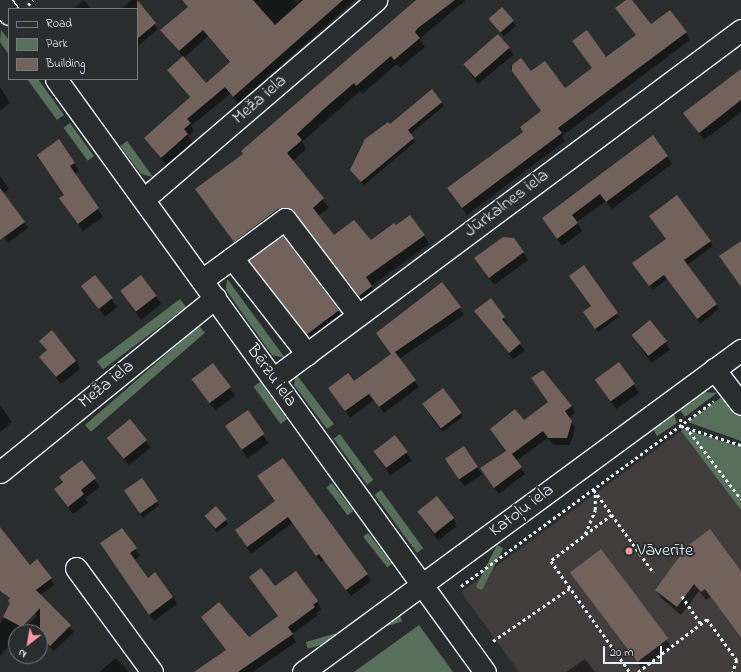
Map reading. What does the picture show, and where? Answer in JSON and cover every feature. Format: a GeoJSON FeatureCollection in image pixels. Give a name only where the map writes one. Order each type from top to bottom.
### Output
{"type":"FeatureCollection","features":[{"type":"Feature","properties":{"kind":"street","name":"Meža iela"},"geometry":{"type":"LineString","coordinates":[[144,199],[376,0]]}},
{"type":"Feature","properties":{"kind":"street"},"geometry":{"type":"LineString","coordinates":[[0,2],[8,13]]}},
{"type":"Feature","properties":{"kind":"street","name":"Jūrkalnes iela"},"geometry":{"type":"LineString","coordinates":[[273,379],[741,30]]}},
{"type":"Feature","properties":{"kind":"street","name":"Bērzu iela"},"geometry":{"type":"LineString","coordinates":[[57,80],[485,672]]}},
{"type":"Feature","properties":{"kind":"street"},"geometry":{"type":"LineString","coordinates":[[202,280],[285,219],[358,315]]}},
{"type":"Feature","properties":{"kind":"street"},"geometry":{"type":"LineString","coordinates":[[232,258],[306,354]]}},
{"type":"Feature","properties":{"kind":"street","name":"Meža iela"},"geometry":{"type":"LineString","coordinates":[[0,472],[215,298]]}},
{"type":"Feature","properties":{"kind":"street","name":"Katoļu iela"},"geometry":{"type":"LineString","coordinates":[[303,672],[741,350]]}},
{"type":"Feature","properties":{"kind":"street"},"geometry":{"type":"LineString","coordinates":[[714,369],[736,397]]}},
{"type":"Feature","properties":{"kind":"street"},"geometry":{"type":"LineString","coordinates":[[76,568],[152,672]]}},
{"type":"Feature","properties":{"kind":"path"},"geometry":{"type":"LineString","coordinates":[[461,586],[594,492],[681,426],[736,397]]}},
{"type":"Feature","properties":{"kind":"path"},"geometry":{"type":"LineString","coordinates":[[681,426],[741,445]]}},
{"type":"Feature","properties":{"kind":"path"},"geometry":{"type":"LineString","coordinates":[[686,427],[741,499]]}},
{"type":"Feature","properties":{"kind":"path"},"geometry":{"type":"LineString","coordinates":[[594,492],[654,573]]}},
{"type":"Feature","properties":{"kind":"path"},"geometry":{"type":"LineString","coordinates":[[584,536],[596,510],[594,492]]}},
{"type":"Feature","properties":{"kind":"path"},"geometry":{"type":"LineString","coordinates":[[612,515],[551,561],[630,672]]}},
{"type":"Feature","properties":{"kind":"path"},"geometry":{"type":"LineString","coordinates":[[493,641],[570,588]]}},
{"type":"Feature","properties":{"kind":"path"},"geometry":{"type":"LineString","coordinates":[[682,596],[701,624]]}},
{"type":"Feature","properties":{"kind":"path"},"geometry":{"type":"LineString","coordinates":[[638,672],[707,619],[737,660],[733,672]]}},
{"type":"Feature","properties":{"kind":"shaded area","name":"Vāverīte"},"geometry":{"type":"Polygon","coordinates":[[[681,431],[741,510],[741,672],[519,672],[461,592],[681,431]]]}},
{"type":"Feature","properties":{"kind":"green space"},"geometry":{"type":"Polygon","coordinates":[[[1,30],[8,39],[8,54],[0,42],[1,30]]]}},
{"type":"Feature","properties":{"kind":"green space"},"geometry":{"type":"Polygon","coordinates":[[[28,80],[39,80],[64,115],[57,120],[28,80]]]}},
{"type":"Feature","properties":{"kind":"green space"},"geometry":{"type":"Polygon","coordinates":[[[70,123],[94,156],[88,161],[64,128],[70,123]]]}},
{"type":"Feature","properties":{"kind":"green space"},"geometry":{"type":"Polygon","coordinates":[[[127,141],[153,177],[141,174],[120,146],[127,141]]]}},
{"type":"Feature","properties":{"kind":"green space"},"geometry":{"type":"Polygon","coordinates":[[[227,279],[285,358],[272,355],[226,290],[227,279]]]}},
{"type":"Feature","properties":{"kind":"green space"},"geometry":{"type":"Polygon","coordinates":[[[180,299],[186,307],[103,370],[97,362],[180,299]]]}},
{"type":"Feature","properties":{"kind":"green space"},"geometry":{"type":"Polygon","coordinates":[[[199,326],[205,333],[91,432],[85,425],[199,326]]]}},
{"type":"Feature","properties":{"kind":"green space"},"geometry":{"type":"Polygon","coordinates":[[[296,374],[334,424],[327,429],[294,385],[296,374]]]}},
{"type":"Feature","properties":{"kind":"green space"},"geometry":{"type":"Polygon","coordinates":[[[260,382],[287,419],[281,424],[254,387],[260,382]]]}},
{"type":"Feature","properties":{"kind":"green space"},"geometry":{"type":"Polygon","coordinates":[[[704,392],[717,393],[685,417],[680,410],[704,392]]]}},
{"type":"Feature","properties":{"kind":"green space"},"geometry":{"type":"Polygon","coordinates":[[[723,396],[731,402],[741,416],[741,441],[688,422],[723,396]]]}},
{"type":"Feature","properties":{"kind":"green space"},"geometry":{"type":"Polygon","coordinates":[[[674,414],[677,423],[657,436],[654,431],[655,427],[674,414]]]}},
{"type":"Feature","properties":{"kind":"green space"},"geometry":{"type":"Polygon","coordinates":[[[683,429],[741,447],[741,510],[681,431],[683,429]]]}},
{"type":"Feature","properties":{"kind":"green space"},"geometry":{"type":"Polygon","coordinates":[[[340,434],[374,480],[367,485],[334,439],[340,434]]]}},
{"type":"Feature","properties":{"kind":"green space"},"geometry":{"type":"Polygon","coordinates":[[[332,483],[353,511],[347,515],[326,487],[332,483]]]}},
{"type":"Feature","properties":{"kind":"green space"},"geometry":{"type":"Polygon","coordinates":[[[381,490],[423,548],[417,553],[375,495],[381,490]]]}},
{"type":"Feature","properties":{"kind":"green space"},"geometry":{"type":"Polygon","coordinates":[[[368,533],[392,564],[387,567],[363,537],[368,533]]]}},
{"type":"Feature","properties":{"kind":"green space"},"geometry":{"type":"Polygon","coordinates":[[[497,545],[503,548],[482,590],[476,587],[497,545]]]}},
{"type":"Feature","properties":{"kind":"green space"},"geometry":{"type":"Polygon","coordinates":[[[400,615],[402,622],[308,649],[306,642],[400,615]]]}},
{"type":"Feature","properties":{"kind":"green space"},"geometry":{"type":"Polygon","coordinates":[[[419,625],[453,672],[354,672],[419,625]]]}},
{"type":"Feature","properties":{"kind":"building"},"geometry":{"type":"Polygon","coordinates":[[[137,0],[156,23],[138,38],[138,8],[137,0]]]}},
{"type":"Feature","properties":{"kind":"building"},"geometry":{"type":"Polygon","coordinates":[[[182,0],[253,0],[275,25],[303,0],[343,0],[233,97],[225,87],[187,119],[191,123],[184,129],[188,134],[161,158],[144,138],[190,97],[167,70],[183,56],[206,83],[230,62],[203,30],[179,51],[160,30],[188,7],[182,0]]]}},
{"type":"Feature","properties":{"kind":"building"},"geometry":{"type":"Polygon","coordinates":[[[416,0],[455,0],[418,28],[415,32],[420,38],[394,60],[391,56],[356,86],[354,83],[325,108],[297,134],[302,140],[287,153],[324,198],[313,208],[334,235],[354,220],[371,240],[394,223],[396,225],[410,215],[425,235],[366,277],[372,286],[359,296],[289,208],[278,209],[234,242],[195,189],[243,154],[241,151],[416,0]]]}},
{"type":"Feature","properties":{"kind":"building"},"geometry":{"type":"Polygon","coordinates":[[[626,0],[632,0],[651,24],[670,10],[687,32],[558,128],[562,133],[462,208],[447,188],[523,132],[520,127],[541,111],[512,71],[512,65],[521,58],[531,71],[545,61],[565,88],[592,68],[572,41],[587,30],[606,57],[636,35],[615,8],[626,0]]]}},
{"type":"Feature","properties":{"kind":"building"},"geometry":{"type":"Polygon","coordinates":[[[502,7],[514,21],[500,32],[488,19],[502,7]]]}},
{"type":"Feature","properties":{"kind":"building"},"geometry":{"type":"Polygon","coordinates":[[[498,34],[510,48],[475,78],[463,64],[498,34]]]}},
{"type":"Feature","properties":{"kind":"building"},"geometry":{"type":"Polygon","coordinates":[[[741,69],[741,100],[699,133],[683,113],[741,69]]]}},
{"type":"Feature","properties":{"kind":"building"},"geometry":{"type":"Polygon","coordinates":[[[432,89],[442,102],[408,130],[414,138],[361,182],[350,170],[365,139],[388,122],[390,124],[432,89]]]}},
{"type":"Feature","properties":{"kind":"building"},"geometry":{"type":"Polygon","coordinates":[[[653,135],[668,156],[606,202],[600,194],[572,215],[578,223],[557,239],[542,218],[653,135]]]}},
{"type":"Feature","properties":{"kind":"building"},"geometry":{"type":"Polygon","coordinates":[[[59,139],[75,163],[70,166],[99,208],[78,224],[59,198],[64,195],[37,155],[59,139]]]}},
{"type":"Feature","properties":{"kind":"building"},"geometry":{"type":"Polygon","coordinates":[[[0,188],[25,222],[0,240],[0,188]]]}},
{"type":"Feature","properties":{"kind":"building"},"geometry":{"type":"Polygon","coordinates":[[[677,195],[711,241],[684,260],[717,304],[697,319],[664,275],[649,286],[632,263],[666,239],[649,216],[677,195]]]}},
{"type":"Feature","properties":{"kind":"building"},"geometry":{"type":"Polygon","coordinates":[[[283,236],[339,310],[305,336],[249,261],[283,236]]]}},
{"type":"Feature","properties":{"kind":"building"},"geometry":{"type":"Polygon","coordinates":[[[503,237],[514,238],[524,252],[489,278],[474,258],[503,237]]]}},
{"type":"Feature","properties":{"kind":"building"},"geometry":{"type":"Polygon","coordinates":[[[741,241],[741,287],[719,256],[741,241]]]}},
{"type":"Feature","properties":{"kind":"building"},"geometry":{"type":"Polygon","coordinates":[[[584,265],[618,313],[595,329],[583,312],[591,306],[569,276],[584,265]]]}},
{"type":"Feature","properties":{"kind":"building"},"geometry":{"type":"Polygon","coordinates":[[[95,275],[113,298],[99,309],[81,286],[95,275]]]}},
{"type":"Feature","properties":{"kind":"building"},"geometry":{"type":"Polygon","coordinates":[[[141,275],[157,296],[136,311],[120,291],[141,275]]]}},
{"type":"Feature","properties":{"kind":"building"},"geometry":{"type":"Polygon","coordinates":[[[442,282],[461,307],[395,352],[416,380],[379,407],[369,394],[345,411],[328,388],[348,373],[354,381],[391,354],[376,333],[442,282]]]}},
{"type":"Feature","properties":{"kind":"building"},"geometry":{"type":"Polygon","coordinates":[[[491,298],[505,317],[502,319],[521,343],[509,353],[474,311],[491,298]]]}},
{"type":"Feature","properties":{"kind":"building"},"geometry":{"type":"Polygon","coordinates":[[[650,320],[667,341],[648,356],[631,335],[650,320]]]}},
{"type":"Feature","properties":{"kind":"building"},"geometry":{"type":"Polygon","coordinates":[[[52,330],[76,361],[56,377],[39,357],[47,350],[39,341],[52,330]]]}},
{"type":"Feature","properties":{"kind":"building"},"geometry":{"type":"Polygon","coordinates":[[[619,362],[635,384],[611,401],[595,380],[619,362]]]}},
{"type":"Feature","properties":{"kind":"building"},"geometry":{"type":"Polygon","coordinates":[[[213,363],[231,387],[209,403],[191,379],[213,363]]]}},
{"type":"Feature","properties":{"kind":"building"},"geometry":{"type":"Polygon","coordinates":[[[543,370],[572,406],[565,411],[572,421],[567,438],[548,438],[543,431],[512,454],[522,467],[494,488],[480,468],[506,451],[490,429],[515,409],[524,420],[548,402],[531,378],[543,370]]]}},
{"type":"Feature","properties":{"kind":"building"},"geometry":{"type":"Polygon","coordinates":[[[443,388],[462,413],[441,428],[422,404],[443,388]]]}},
{"type":"Feature","properties":{"kind":"building"},"geometry":{"type":"Polygon","coordinates":[[[248,410],[265,434],[242,450],[225,426],[248,410]]]}},
{"type":"Feature","properties":{"kind":"building"},"geometry":{"type":"Polygon","coordinates":[[[130,419],[147,440],[124,459],[107,438],[130,419]]]}},
{"type":"Feature","properties":{"kind":"building"},"geometry":{"type":"Polygon","coordinates":[[[395,435],[408,452],[386,468],[373,451],[395,435]]]}},
{"type":"Feature","properties":{"kind":"building"},"geometry":{"type":"Polygon","coordinates":[[[464,446],[478,467],[459,480],[445,459],[464,446]]]}},
{"type":"Feature","properties":{"kind":"building"},"geometry":{"type":"Polygon","coordinates":[[[283,458],[368,574],[346,590],[319,554],[316,556],[288,517],[247,547],[235,530],[275,501],[257,476],[283,458]]]}},
{"type":"Feature","properties":{"kind":"building"},"geometry":{"type":"Polygon","coordinates":[[[82,460],[96,478],[81,490],[84,494],[68,507],[54,489],[63,482],[59,477],[82,460]]]}},
{"type":"Feature","properties":{"kind":"building"},"geometry":{"type":"Polygon","coordinates":[[[142,478],[158,501],[140,514],[124,491],[142,478]]]}},
{"type":"Feature","properties":{"kind":"building"},"geometry":{"type":"Polygon","coordinates":[[[437,496],[454,518],[435,533],[417,511],[437,496]]]}},
{"type":"Feature","properties":{"kind":"building"},"geometry":{"type":"Polygon","coordinates":[[[216,506],[227,519],[215,529],[205,516],[216,506]]]}},
{"type":"Feature","properties":{"kind":"building"},"geometry":{"type":"Polygon","coordinates":[[[0,527],[30,565],[37,559],[52,578],[36,590],[71,625],[50,646],[48,644],[48,624],[40,624],[40,608],[25,624],[16,624],[3,617],[10,603],[8,601],[10,598],[0,591],[0,527]]]}},
{"type":"Feature","properties":{"kind":"building"},"geometry":{"type":"Polygon","coordinates":[[[122,528],[137,548],[130,553],[148,578],[155,572],[173,597],[149,615],[100,543],[122,528]]]}},
{"type":"Feature","properties":{"kind":"building"},"geometry":{"type":"Polygon","coordinates":[[[710,529],[741,571],[741,638],[705,589],[701,592],[694,584],[677,607],[655,590],[680,556],[678,553],[710,529]]]}},
{"type":"Feature","properties":{"kind":"building"},"geometry":{"type":"Polygon","coordinates":[[[601,549],[668,638],[637,662],[570,572],[601,549]]]}},
{"type":"Feature","properties":{"kind":"building"},"geometry":{"type":"Polygon","coordinates":[[[261,568],[275,586],[296,571],[318,601],[313,605],[315,607],[288,627],[293,634],[238,672],[194,672],[226,650],[201,617],[219,602],[249,637],[278,616],[249,577],[261,568]]]}},
{"type":"Feature","properties":{"kind":"place","name":"Vāverīte"},"geometry":{"type":"Point","coordinates":[629,551]}}]}
